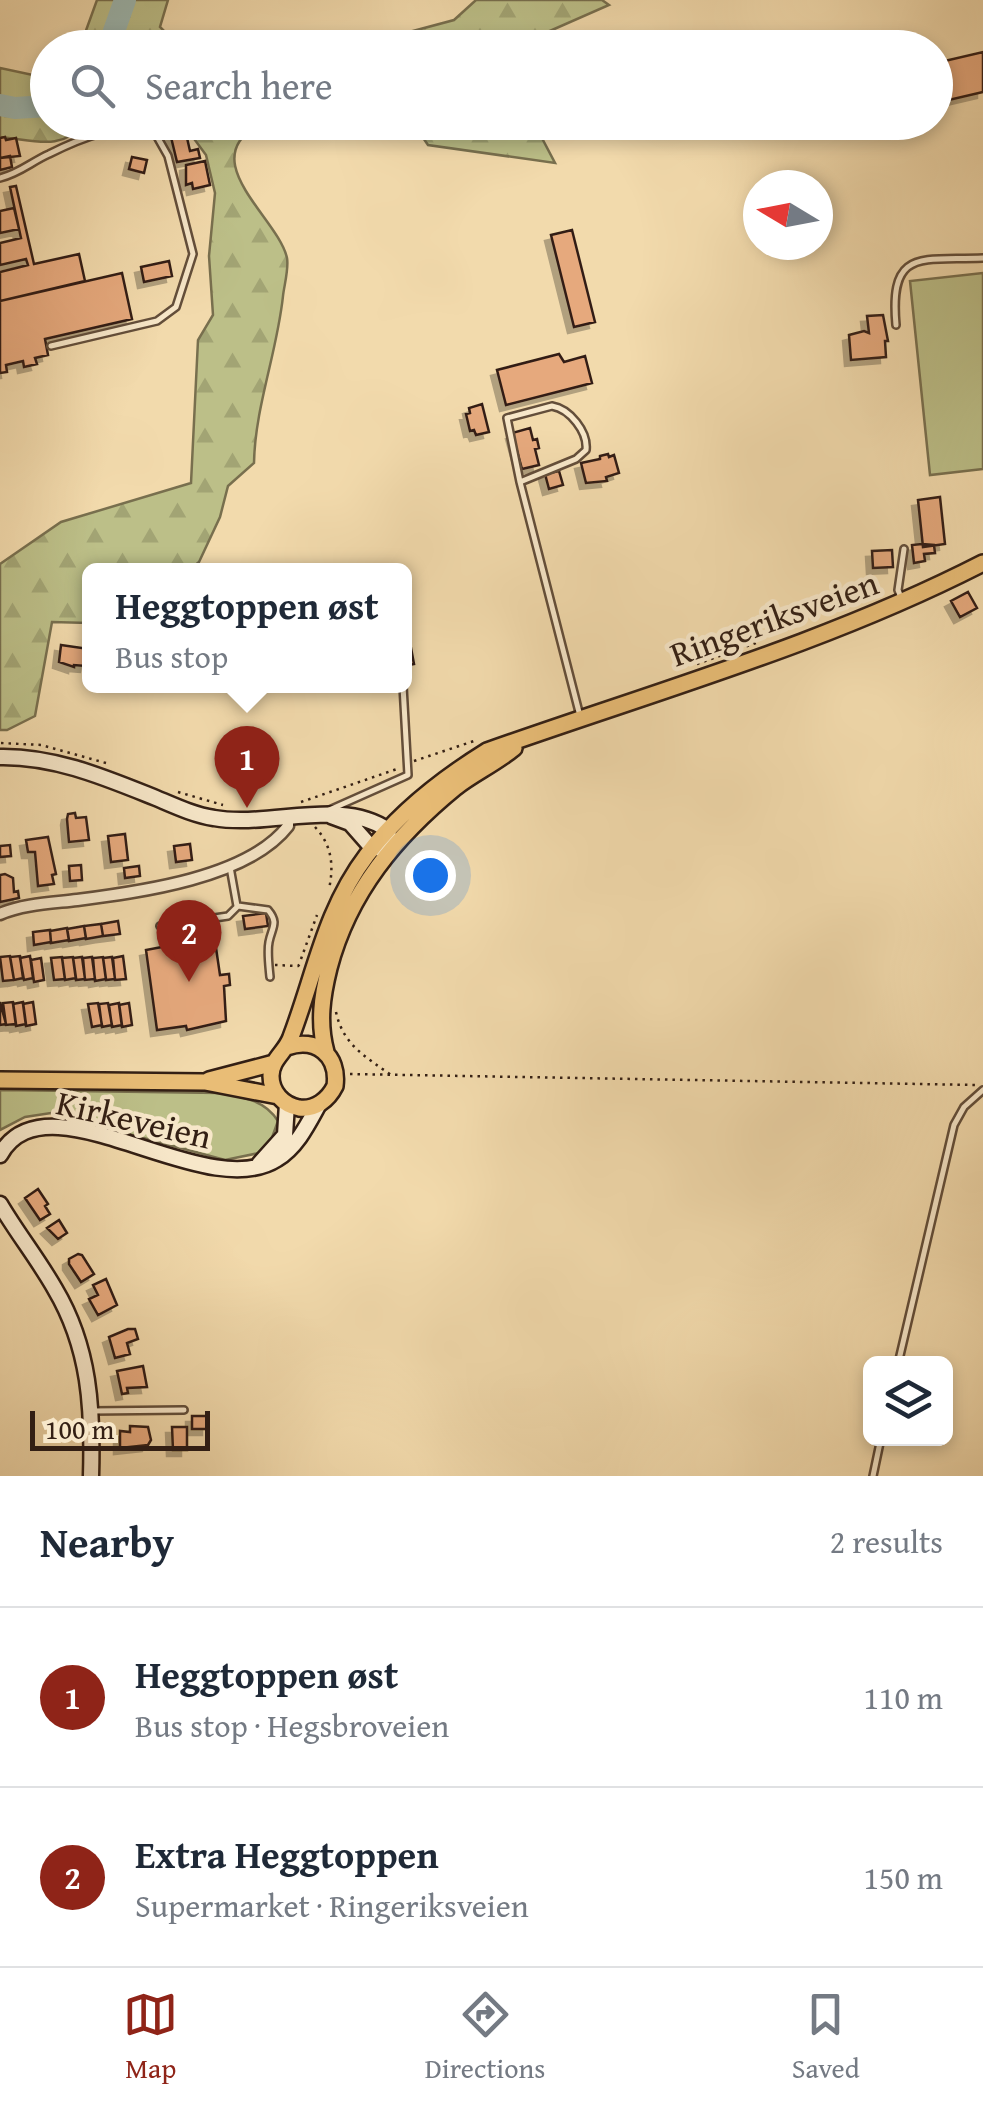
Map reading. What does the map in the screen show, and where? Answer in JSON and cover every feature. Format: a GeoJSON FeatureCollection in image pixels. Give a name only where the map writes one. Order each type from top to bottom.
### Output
{"type":"FeatureCollection","features":[{"type":"Feature","properties":{"kind":"main road","name":"Ringeriksveien"},"geometry":{"type":"LineString","coordinates":[[287,1048],[307,964],[339,899],[372,848],[448,776],[487,751],[831,632],[983,563]]}},
{"type":"Feature","properties":{"kind":"main road","name":"Ringeriksveien"},"geometry":{"type":"LineString","coordinates":[[326,1052],[321,1016],[334,948],[361,890],[391,849],[456,787],[520,742]]}},
{"type":"Feature","properties":{"kind":"main road"},"geometry":{"type":"LineString","coordinates":[[0,758],[26,758],[83,770],[214,818],[360,816],[388,830],[391,849],[372,848],[350,823],[322,819]]}},
{"type":"Feature","properties":{"kind":"main road"},"geometry":{"type":"LineString","coordinates":[[205,1082],[274,1062],[287,1048],[307,1044],[326,1052],[333,1062],[336,1078],[331,1094],[319,1104],[291,1148],[268,1164],[259,1164]]}},
{"type":"Feature","properties":{"kind":"main road"},"geometry":{"type":"LineString","coordinates":[[259,1164],[285,1135],[288,1126],[283,1100],[271,1081],[274,1062]]}},
{"type":"Feature","properties":{"kind":"main road"},"geometry":{"type":"LineString","coordinates":[[0,1080],[205,1082],[303,1108],[319,1104]]}},
{"type":"Feature","properties":{"kind":"main road","name":"Kirkeveien"},"geometry":{"type":"LineString","coordinates":[[1,1151],[23,1132],[50,1126],[218,1169],[239,1170],[259,1164]]}},
{"type":"Feature","properties":{"kind":"main road"},"geometry":{"type":"LineString","coordinates":[[0,1204],[67,1311],[82,1349],[92,1410],[92,1476]]}},
{"type":"Feature","properties":{"kind":"street"},"geometry":{"type":"LineString","coordinates":[[0,914],[186,880],[272,844],[288,826],[288,819]]}},
{"type":"Feature","properties":{"kind":"lane"},"geometry":{"type":"LineString","coordinates":[[0,178],[26,170],[50,153],[86,140]]}},
{"type":"Feature","properties":{"kind":"lane"},"geometry":{"type":"LineString","coordinates":[[51,346],[157,321],[176,306],[193,254],[168,156],[159,140]]}},
{"type":"Feature","properties":{"kind":"lane"},"geometry":{"type":"LineString","coordinates":[[896,325],[896,284],[908,264],[983,258]]}},
{"type":"Feature","properties":{"kind":"lane"},"geometry":{"type":"LineString","coordinates":[[520,482],[576,459],[586,450],[584,435],[562,408],[540,408],[506,418],[520,482],[582,719]]}},
{"type":"Feature","properties":{"kind":"lane"},"geometry":{"type":"LineString","coordinates":[[903,602],[898,590],[904,549]]}},
{"type":"Feature","properties":{"kind":"lane"},"geometry":{"type":"LineString","coordinates":[[322,819],[353,798],[408,776],[404,693]]}},
{"type":"Feature","properties":{"kind":"lane"},"geometry":{"type":"LineString","coordinates":[[230,864],[238,906]]}},
{"type":"Feature","properties":{"kind":"lane"},"geometry":{"type":"LineString","coordinates":[[160,926],[228,916],[238,906]]}},
{"type":"Feature","properties":{"kind":"lane"},"geometry":{"type":"LineString","coordinates":[[238,906],[272,913],[275,928],[269,942],[270,977]]}},
{"type":"Feature","properties":{"kind":"lane"},"geometry":{"type":"LineString","coordinates":[[900,1356],[954,1125],[964,1107],[983,1090]]}},
{"type":"Feature","properties":{"kind":"lane"},"geometry":{"type":"LineString","coordinates":[[92,1410],[184,1410]]}},
{"type":"Feature","properties":{"kind":"lane"},"geometry":{"type":"LineString","coordinates":[[872,1476],[879,1446]]}},
{"type":"Feature","properties":{"kind":"path"},"geometry":{"type":"LineString","coordinates":[[682,669],[771,638]]}},
{"type":"Feature","properties":{"kind":"path"},"geometry":{"type":"LineString","coordinates":[[310,800],[484,738]]}},
{"type":"Feature","properties":{"kind":"path"},"geometry":{"type":"LineString","coordinates":[[0,743],[41,745],[120,769]]}},
{"type":"Feature","properties":{"kind":"path"},"geometry":{"type":"LineString","coordinates":[[172,790],[236,806]]}},
{"type":"Feature","properties":{"kind":"path"},"geometry":{"type":"LineString","coordinates":[[322,819],[331,858],[328,894]]}},
{"type":"Feature","properties":{"kind":"path"},"geometry":{"type":"LineString","coordinates":[[270,966],[307,964],[302,954],[320,910]]}},
{"type":"Feature","properties":{"kind":"path"},"geometry":{"type":"LineString","coordinates":[[336,1006],[348,1042],[393,1076]]}},
{"type":"Feature","properties":{"kind":"path"},"geometry":{"type":"LineString","coordinates":[[336,1078],[348,1074],[970,1085]]}},
{"type":"Feature","properties":{"kind":"green space"},"geometry":{"type":"Polygon","coordinates":[[[97,0],[168,0],[160,27],[163,30],[86,30],[97,0]]]}},
{"type":"Feature","properties":{"kind":"green space"},"geometry":{"type":"Polygon","coordinates":[[[476,0],[602,0],[609,5],[552,30],[417,30],[454,20],[476,0]]]}},
{"type":"Feature","properties":{"kind":"green space"},"geometry":{"type":"Polygon","coordinates":[[[0,68],[30,74],[30,140],[60,140],[36,142],[0,137],[0,68]]]}},
{"type":"Feature","properties":{"kind":"green space"},"geometry":{"type":"Polygon","coordinates":[[[195,140],[241,140],[235,154],[236,171],[287,258],[254,463],[228,486],[220,517],[198,563],[82,563],[82,623],[52,622],[35,716],[0,730],[0,564],[61,522],[191,483],[198,340],[213,315],[209,256],[215,193],[206,155],[195,140]]]}},
{"type":"Feature","properties":{"kind":"green space"},"geometry":{"type":"Polygon","coordinates":[[[425,140],[543,140],[555,163],[428,145],[425,140]]]}},
{"type":"Feature","properties":{"kind":"green space"},"geometry":{"type":"Polygon","coordinates":[[[983,273],[983,469],[930,475],[910,281],[983,273]]]}},
{"type":"Feature","properties":{"kind":"green space"},"geometry":{"type":"Polygon","coordinates":[[[0,1090],[220,1093],[260,1104],[278,1121],[269,1146],[259,1153],[225,1160],[51,1113],[25,1117],[0,1130],[0,1090]]]}},
{"type":"Feature","properties":{"kind":"building"},"geometry":{"type":"Polygon","coordinates":[[[983,52],[983,92],[953,99],[953,59],[983,52]]]}},
{"type":"Feature","properties":{"kind":"building"},"geometry":{"type":"Polygon","coordinates":[[[0,138],[16,138],[20,156],[0,158],[0,138]]]}},
{"type":"Feature","properties":{"kind":"building"},"geometry":{"type":"Polygon","coordinates":[[[172,140],[188,140],[190,151],[198,149],[200,158],[177,162],[172,140]]]}},
{"type":"Feature","properties":{"kind":"building"},"geometry":{"type":"Polygon","coordinates":[[[10,156],[12,167],[0,170],[0,158],[10,156]]]}},
{"type":"Feature","properties":{"kind":"building"},"geometry":{"type":"Polygon","coordinates":[[[132,157],[147,160],[144,173],[129,169],[132,157]]]}},
{"type":"Feature","properties":{"kind":"building"},"geometry":{"type":"Polygon","coordinates":[[[205,161],[210,185],[193,189],[192,183],[186,185],[186,165],[205,161]]]}},
{"type":"Feature","properties":{"kind":"building"},"geometry":{"type":"Polygon","coordinates":[[[16,186],[34,264],[79,254],[85,281],[0,301],[0,272],[28,265],[26,259],[0,265],[0,243],[21,238],[10,187],[16,186]]]}},
{"type":"Feature","properties":{"kind":"building"},"geometry":{"type":"Polygon","coordinates":[[[14,208],[19,229],[0,233],[0,211],[14,208]]]}},
{"type":"Feature","properties":{"kind":"building"},"geometry":{"type":"Polygon","coordinates":[[[572,230],[595,322],[574,327],[551,235],[572,230]]]}},
{"type":"Feature","properties":{"kind":"building"},"geometry":{"type":"Polygon","coordinates":[[[169,261],[172,276],[144,282],[141,267],[169,261]]]}},
{"type":"Feature","properties":{"kind":"building"},"geometry":{"type":"Polygon","coordinates":[[[122,273],[132,319],[45,339],[48,355],[35,358],[37,364],[24,367],[23,361],[6,365],[7,372],[0,373],[0,301],[122,273]]]}},
{"type":"Feature","properties":{"kind":"building"},"geometry":{"type":"Polygon","coordinates":[[[883,315],[888,341],[886,357],[851,360],[849,335],[869,333],[867,316],[883,315]]]}},
{"type":"Feature","properties":{"kind":"building"},"geometry":{"type":"Polygon","coordinates":[[[559,354],[564,362],[585,356],[592,383],[506,405],[497,370],[559,354]]]}},
{"type":"Feature","properties":{"kind":"building"},"geometry":{"type":"Polygon","coordinates":[[[482,404],[489,432],[476,435],[474,430],[470,431],[466,414],[470,413],[469,408],[482,404]]]}},
{"type":"Feature","properties":{"kind":"building"},"geometry":{"type":"Polygon","coordinates":[[[530,428],[533,440],[537,439],[539,465],[522,469],[512,433],[530,428]]]}},
{"type":"Feature","properties":{"kind":"building"},"geometry":{"type":"Polygon","coordinates":[[[614,455],[619,473],[606,477],[607,481],[586,483],[581,463],[614,455]]]}},
{"type":"Feature","properties":{"kind":"building"},"geometry":{"type":"Polygon","coordinates":[[[559,471],[563,485],[549,489],[545,474],[559,471]]]}},
{"type":"Feature","properties":{"kind":"building"},"geometry":{"type":"Polygon","coordinates":[[[940,497],[945,544],[923,547],[918,500],[940,497]]]}},
{"type":"Feature","properties":{"kind":"building"},"geometry":{"type":"Polygon","coordinates":[[[912,545],[934,545],[935,553],[924,554],[925,561],[914,563],[912,545]]]}},
{"type":"Feature","properties":{"kind":"building"},"geometry":{"type":"Polygon","coordinates":[[[892,550],[893,567],[873,568],[872,551],[892,550]]]}},
{"type":"Feature","properties":{"kind":"building"},"geometry":{"type":"Polygon","coordinates":[[[968,592],[977,608],[960,617],[951,601],[968,592]]]}},
{"type":"Feature","properties":{"kind":"building"},"geometry":{"type":"Polygon","coordinates":[[[61,645],[82,648],[82,666],[59,662],[61,645]]]}},
{"type":"Feature","properties":{"kind":"building"},"geometry":{"type":"Polygon","coordinates":[[[75,813],[76,818],[86,817],[89,840],[69,842],[68,814],[75,813]]]}},
{"type":"Feature","properties":{"kind":"building"},"geometry":{"type":"Polygon","coordinates":[[[125,834],[128,860],[111,862],[108,836],[125,834]]]}},
{"type":"Feature","properties":{"kind":"building"},"geometry":{"type":"Polygon","coordinates":[[[48,837],[56,874],[52,875],[54,884],[38,886],[35,852],[28,852],[26,840],[48,837]]]}},
{"type":"Feature","properties":{"kind":"building"},"geometry":{"type":"Polygon","coordinates":[[[190,844],[192,860],[176,862],[174,846],[190,844]]]}},
{"type":"Feature","properties":{"kind":"building"},"geometry":{"type":"Polygon","coordinates":[[[10,845],[11,856],[0,857],[0,846],[10,845]]]}},
{"type":"Feature","properties":{"kind":"building"},"geometry":{"type":"Polygon","coordinates":[[[81,865],[82,880],[70,881],[69,866],[81,865]]]}},
{"type":"Feature","properties":{"kind":"building"},"geometry":{"type":"Polygon","coordinates":[[[139,866],[140,876],[125,878],[124,868],[139,866]]]}},
{"type":"Feature","properties":{"kind":"building"},"geometry":{"type":"Polygon","coordinates":[[[0,875],[13,878],[14,892],[18,891],[19,898],[0,902],[0,875]]]}},
{"type":"Feature","properties":{"kind":"building"},"geometry":{"type":"Polygon","coordinates":[[[266,913],[268,926],[245,929],[243,916],[266,913]]]}},
{"type":"Feature","properties":{"kind":"building"},"geometry":{"type":"Polygon","coordinates":[[[118,921],[120,934],[103,936],[101,924],[118,921]]]}},
{"type":"Feature","properties":{"kind":"building"},"geometry":{"type":"Polygon","coordinates":[[[101,924],[103,936],[86,939],[84,926],[101,924]]]}},
{"type":"Feature","properties":{"kind":"building"},"geometry":{"type":"Polygon","coordinates":[[[84,926],[86,938],[69,941],[67,929],[84,926]]]}},
{"type":"Feature","properties":{"kind":"building"},"geometry":{"type":"Polygon","coordinates":[[[67,928],[69,940],[51,943],[50,931],[67,928]]]}},
{"type":"Feature","properties":{"kind":"building"},"geometry":{"type":"Polygon","coordinates":[[[50,930],[51,942],[34,945],[33,932],[50,930]]]}},
{"type":"Feature","properties":{"kind":"building"},"geometry":{"type":"Polygon","coordinates":[[[204,939],[215,941],[220,975],[229,974],[230,985],[224,986],[226,1021],[187,1030],[186,1026],[157,1030],[146,950],[204,939]]]}},
{"type":"Feature","properties":{"kind":"building"},"geometry":{"type":"Polygon","coordinates":[[[10,956],[14,980],[3,981],[0,957],[10,956]]]}},
{"type":"Feature","properties":{"kind":"building"},"geometry":{"type":"Polygon","coordinates":[[[20,956],[23,978],[14,980],[10,957],[20,956]]]}},
{"type":"Feature","properties":{"kind":"building"},"geometry":{"type":"Polygon","coordinates":[[[30,956],[33,978],[24,980],[20,958],[30,956]]]}},
{"type":"Feature","properties":{"kind":"building"},"geometry":{"type":"Polygon","coordinates":[[[123,956],[126,979],[115,980],[113,958],[123,956]]]}},
{"type":"Feature","properties":{"kind":"building"},"geometry":{"type":"Polygon","coordinates":[[[62,957],[65,979],[54,980],[51,958],[62,957]]]}},
{"type":"Feature","properties":{"kind":"building"},"geometry":{"type":"Polygon","coordinates":[[[73,957],[76,978],[65,980],[62,958],[73,957]]]}},
{"type":"Feature","properties":{"kind":"building"},"geometry":{"type":"Polygon","coordinates":[[[82,957],[85,979],[76,980],[73,958],[82,957]]]}},
{"type":"Feature","properties":{"kind":"building"},"geometry":{"type":"Polygon","coordinates":[[[92,957],[95,979],[85,980],[83,958],[92,957]]]}},
{"type":"Feature","properties":{"kind":"building"},"geometry":{"type":"Polygon","coordinates":[[[103,957],[106,979],[95,981],[93,958],[103,957]]]}},
{"type":"Feature","properties":{"kind":"building"},"geometry":{"type":"Polygon","coordinates":[[[112,957],[115,979],[106,980],[103,958],[112,957]]]}},
{"type":"Feature","properties":{"kind":"building"},"geometry":{"type":"Polygon","coordinates":[[[41,958],[44,980],[34,982],[31,960],[41,958]]]}},
{"type":"Feature","properties":{"kind":"building"},"geometry":{"type":"Polygon","coordinates":[[[0,1002],[6,1024],[0,1025],[0,1002]]]}},
{"type":"Feature","properties":{"kind":"building"},"geometry":{"type":"Polygon","coordinates":[[[13,1002],[16,1024],[6,1025],[3,1003],[13,1002]]]}},
{"type":"Feature","properties":{"kind":"building"},"geometry":{"type":"Polygon","coordinates":[[[23,1002],[26,1024],[16,1026],[13,1004],[23,1002]]]}},
{"type":"Feature","properties":{"kind":"building"},"geometry":{"type":"Polygon","coordinates":[[[33,1002],[36,1024],[26,1026],[23,1004],[33,1002]]]}},
{"type":"Feature","properties":{"kind":"building"},"geometry":{"type":"Polygon","coordinates":[[[98,1003],[102,1025],[92,1027],[88,1004],[98,1003]]]}},
{"type":"Feature","properties":{"kind":"building"},"geometry":{"type":"Polygon","coordinates":[[[108,1003],[112,1025],[102,1027],[99,1004],[108,1003]]]}},
{"type":"Feature","properties":{"kind":"building"},"geometry":{"type":"Polygon","coordinates":[[[119,1003],[122,1025],[112,1027],[109,1005],[119,1003]]]}},
{"type":"Feature","properties":{"kind":"building"},"geometry":{"type":"Polygon","coordinates":[[[129,1003],[132,1025],[122,1027],[119,1005],[129,1003]]]}},
{"type":"Feature","properties":{"kind":"building"},"geometry":{"type":"Polygon","coordinates":[[[38,1189],[50,1214],[40,1220],[25,1198],[38,1189]]]}},
{"type":"Feature","properties":{"kind":"building"},"geometry":{"type":"Polygon","coordinates":[[[59,1220],[67,1233],[58,1239],[47,1228],[59,1220]]]}},
{"type":"Feature","properties":{"kind":"building"},"geometry":{"type":"Polygon","coordinates":[[[78,1254],[94,1274],[81,1282],[69,1264],[69,1259],[78,1254]]]}},
{"type":"Feature","properties":{"kind":"building"},"geometry":{"type":"Polygon","coordinates":[[[106,1279],[117,1305],[98,1315],[89,1299],[98,1295],[93,1285],[106,1279]]]}},
{"type":"Feature","properties":{"kind":"building"},"geometry":{"type":"Polygon","coordinates":[[[135,1329],[138,1339],[127,1343],[130,1354],[115,1358],[109,1337],[135,1329]]]}},
{"type":"Feature","properties":{"kind":"building"},"geometry":{"type":"Polygon","coordinates":[[[143,1366],[147,1387],[127,1388],[128,1393],[122,1394],[117,1371],[143,1366]]]}},
{"type":"Feature","properties":{"kind":"building"},"geometry":{"type":"Polygon","coordinates":[[[192,1416],[208,1416],[208,1429],[192,1429],[192,1416]]]}},
{"type":"Feature","properties":{"kind":"building"},"geometry":{"type":"Polygon","coordinates":[[[130,1426],[148,1427],[148,1445],[120,1448],[120,1431],[130,1432],[130,1426]]]}},
{"type":"Feature","properties":{"kind":"building"},"geometry":{"type":"Polygon","coordinates":[[[172,1427],[187,1427],[187,1450],[173,1450],[172,1427]]]}},
{"type":"Feature","properties":{"kind":"waterway"},"geometry":{"type":"LineString","coordinates":[[114,30],[125,0]]}},
{"type":"Feature","properties":{"kind":"waterway"},"geometry":{"type":"LineString","coordinates":[[0,105],[30,107]]}},
{"type":"Feature","properties":{"kind":"place","name":"Heggtoppen øst"},"geometry":{"type":"Point","coordinates":[247,808]}},
{"type":"Feature","properties":{"kind":"place","name":"Extra Heggtoppen"},"geometry":{"type":"Point","coordinates":[189,982]}}]}
